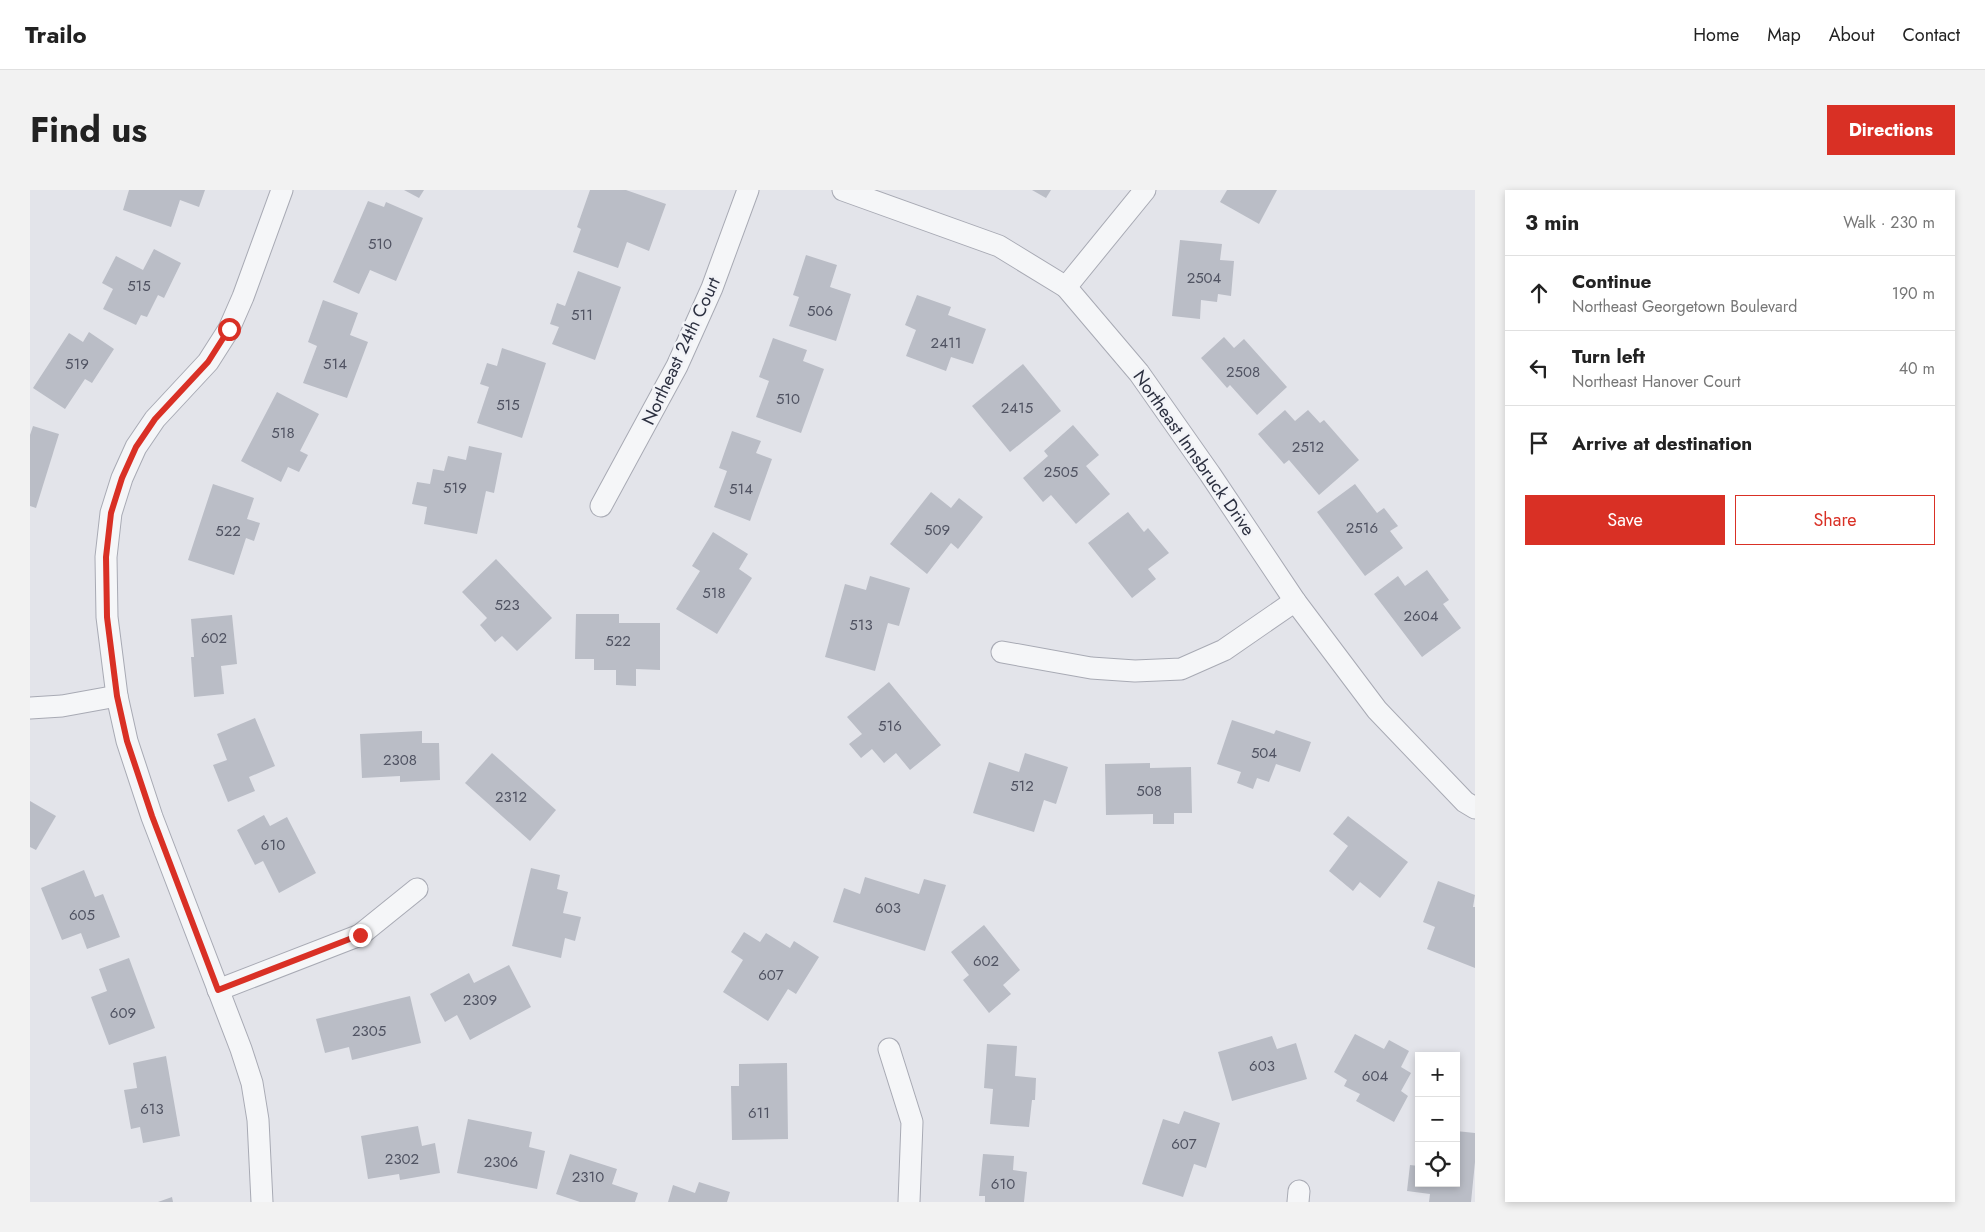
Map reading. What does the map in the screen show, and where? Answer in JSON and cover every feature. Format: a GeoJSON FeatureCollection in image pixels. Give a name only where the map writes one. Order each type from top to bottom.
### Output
{"type":"FeatureCollection","features":[{"type":"Feature","properties":{"kind":"street"},"geometry":{"type":"LineString","coordinates":[[262,1202],[258,1120],[252,1083],[152,816],[127,741],[117,696],[107,617],[106,557],[111,513],[122,478],[136,447],[155,419],[208,362],[229,329],[243,297],[282,190]]}},
{"type":"Feature","properties":{"kind":"street","name":"Northeast 24th Court"},"geometry":{"type":"LineString","coordinates":[[601,506],[677,366],[712,288],[748,190]]}},
{"type":"Feature","properties":{"kind":"street","name":"Northeast Innsbruck Drive"},"geometry":{"type":"LineString","coordinates":[[843,190],[999,246],[1066,287],[1139,373],[1295,600],[1377,710],[1465,802],[1475,808]]}},
{"type":"Feature","properties":{"kind":"street"},"geometry":{"type":"LineString","coordinates":[[1066,287],[1145,190]]}},
{"type":"Feature","properties":{"kind":"street"},"geometry":{"type":"LineString","coordinates":[[1002,652],[1090,668],[1135,671],[1181,669],[1224,650],[1295,600]]}},
{"type":"Feature","properties":{"kind":"street"},"geometry":{"type":"LineString","coordinates":[[30,708],[62,706],[117,696]]}},
{"type":"Feature","properties":{"kind":"street"},"geometry":{"type":"LineString","coordinates":[[218,990],[360,935],[417,889]]}},
{"type":"Feature","properties":{"kind":"street"},"geometry":{"type":"LineString","coordinates":[[889,1049],[912,1122],[909,1202]]}},
{"type":"Feature","properties":{"kind":"building"},"geometry":{"type":"Polygon","coordinates":[[[129,190],[205,190],[199,207],[180,200],[171,227],[123,210],[129,190]]]}},
{"type":"Feature","properties":{"kind":"building"},"geometry":{"type":"Polygon","coordinates":[[[404,190],[424,190],[419,198],[404,190]]]}},
{"type":"Feature","properties":{"kind":"building"},"geometry":{"type":"Polygon","coordinates":[[[590,190],[626,190],[666,204],[649,251],[627,242],[618,268],[573,252],[581,229],[577,227],[590,190]]]}},
{"type":"Feature","properties":{"kind":"building"},"geometry":{"type":"Polygon","coordinates":[[[1032,190],[1051,190],[1046,198],[1032,190]]]}},
{"type":"Feature","properties":{"kind":"building"},"geometry":{"type":"Polygon","coordinates":[[[1227,190],[1277,190],[1259,224],[1220,202],[1227,190]]]}},
{"type":"Feature","properties":{"kind":"building"},"geometry":{"type":"Polygon","coordinates":[[[368,201],[384,207],[386,202],[423,218],[396,281],[370,270],[359,294],[333,282],[368,201]]]}},
{"type":"Feature","properties":{"kind":"building"},"geometry":{"type":"Polygon","coordinates":[[[1180,240],[1222,244],[1220,260],[1234,261],[1231,296],[1218,294],[1217,302],[1201,300],[1200,319],[1172,316],[1180,240]]]}},
{"type":"Feature","properties":{"kind":"building"},"geometry":{"type":"Polygon","coordinates":[[[154,249],[181,263],[164,298],[158,295],[147,317],[141,315],[136,325],[103,309],[113,289],[102,283],[116,256],[143,270],[154,249]]]}},
{"type":"Feature","properties":{"kind":"building"},"geometry":{"type":"Polygon","coordinates":[[[806,255],[837,265],[830,287],[851,294],[836,341],[789,326],[799,297],[793,295],[806,255]]]}},
{"type":"Feature","properties":{"kind":"building"},"geometry":{"type":"Polygon","coordinates":[[[578,271],[621,287],[595,360],[552,344],[559,327],[550,324],[557,303],[565,306],[578,271]]]}},
{"type":"Feature","properties":{"kind":"building"},"geometry":{"type":"Polygon","coordinates":[[[917,295],[951,307],[948,315],[986,329],[973,364],[951,357],[946,371],[906,356],[916,330],[905,325],[917,295]]]}},
{"type":"Feature","properties":{"kind":"building"},"geometry":{"type":"Polygon","coordinates":[[[323,300],[358,313],[350,335],[368,342],[347,398],[303,383],[317,346],[308,342],[323,300]]]}},
{"type":"Feature","properties":{"kind":"building"},"geometry":{"type":"Polygon","coordinates":[[[89,332],[114,349],[92,383],[85,379],[65,409],[33,388],[69,333],[83,342],[89,332]]]}},
{"type":"Feature","properties":{"kind":"building"},"geometry":{"type":"Polygon","coordinates":[[[1224,337],[1234,348],[1244,339],[1287,387],[1257,415],[1230,385],[1227,388],[1201,358],[1224,337]]]}},
{"type":"Feature","properties":{"kind":"building"},"geometry":{"type":"Polygon","coordinates":[[[773,338],[807,350],[803,361],[824,369],[801,433],[756,417],[769,381],[759,377],[773,338]]]}},
{"type":"Feature","properties":{"kind":"building"},"geometry":{"type":"Polygon","coordinates":[[[502,348],[546,363],[522,438],[477,423],[489,387],[480,384],[487,363],[497,366],[502,348]]]}},
{"type":"Feature","properties":{"kind":"building"},"geometry":{"type":"Polygon","coordinates":[[[1023,364],[1061,411],[1010,452],[972,406],[1023,364]]]}},
{"type":"Feature","properties":{"kind":"building"},"geometry":{"type":"Polygon","coordinates":[[[277,392],[319,414],[300,451],[308,455],[299,472],[288,467],[281,482],[241,461],[277,392]]]}},
{"type":"Feature","properties":{"kind":"building"},"geometry":{"type":"Polygon","coordinates":[[[1285,410],[1295,421],[1308,410],[1320,423],[1324,420],[1359,460],[1319,495],[1289,460],[1284,464],[1258,434],[1285,410]]]}},
{"type":"Feature","properties":{"kind":"building"},"geometry":{"type":"Polygon","coordinates":[[[1073,425],[1099,455],[1086,466],[1110,494],[1076,524],[1051,495],[1043,502],[1023,478],[1048,456],[1044,451],[1073,425]]]}},
{"type":"Feature","properties":{"kind":"building"},"geometry":{"type":"Polygon","coordinates":[[[33,426],[59,434],[36,508],[30,506],[30,435],[33,426]]]}},
{"type":"Feature","properties":{"kind":"building"},"geometry":{"type":"Polygon","coordinates":[[[732,431],[761,441],[756,453],[772,459],[750,521],[714,507],[727,471],[719,468],[732,431]]]}},
{"type":"Feature","properties":{"kind":"building"},"geometry":{"type":"Polygon","coordinates":[[[469,446],[502,453],[494,493],[486,491],[477,534],[424,524],[427,507],[412,504],[417,482],[430,484],[433,469],[444,471],[448,456],[466,460],[469,446]]]}},
{"type":"Feature","properties":{"kind":"building"},"geometry":{"type":"Polygon","coordinates":[[[213,484],[254,498],[247,519],[260,523],[254,541],[246,538],[234,575],[188,560],[213,484]]]}},
{"type":"Feature","properties":{"kind":"building"},"geometry":{"type":"Polygon","coordinates":[[[1355,484],[1377,513],[1384,508],[1398,526],[1390,531],[1403,548],[1365,576],[1317,512],[1355,484]]]}},
{"type":"Feature","properties":{"kind":"building"},"geometry":{"type":"Polygon","coordinates":[[[931,492],[951,508],[959,498],[983,517],[958,549],[951,543],[927,574],[890,544],[931,492]]]}},
{"type":"Feature","properties":{"kind":"building"},"geometry":{"type":"Polygon","coordinates":[[[1128,512],[1144,532],[1148,528],[1169,553],[1148,569],[1156,579],[1132,598],[1088,543],[1128,512]]]}},
{"type":"Feature","properties":{"kind":"building"},"geometry":{"type":"Polygon","coordinates":[[[713,532],[748,554],[739,569],[752,578],[717,634],[676,609],[700,571],[692,566],[713,532]]]}},
{"type":"Feature","properties":{"kind":"building"},"geometry":{"type":"Polygon","coordinates":[[[496,559],[552,618],[517,651],[502,636],[495,642],[480,625],[487,618],[462,592],[496,559]]]}},
{"type":"Feature","properties":{"kind":"building"},"geometry":{"type":"Polygon","coordinates":[[[1427,570],[1449,600],[1443,604],[1461,628],[1422,657],[1374,594],[1398,576],[1405,586],[1427,570]]]}},
{"type":"Feature","properties":{"kind":"building"},"geometry":{"type":"Polygon","coordinates":[[[870,576],[910,588],[899,626],[888,623],[875,671],[825,657],[845,584],[866,590],[870,576]]]}},
{"type":"Feature","properties":{"kind":"building"},"geometry":{"type":"Polygon","coordinates":[[[576,614],[619,614],[619,623],[660,623],[660,670],[636,669],[636,686],[616,685],[616,670],[594,670],[594,659],[575,659],[576,614]]]}},
{"type":"Feature","properties":{"kind":"building"},"geometry":{"type":"Polygon","coordinates":[[[232,615],[237,664],[221,666],[224,694],[194,697],[191,657],[194,657],[191,619],[232,615]]]}},
{"type":"Feature","properties":{"kind":"building"},"geometry":{"type":"Polygon","coordinates":[[[889,682],[941,745],[910,770],[896,753],[884,763],[872,749],[861,758],[849,744],[862,734],[847,717],[889,682]]]}},
{"type":"Feature","properties":{"kind":"building"},"geometry":{"type":"Polygon","coordinates":[[[255,718],[275,766],[249,777],[255,791],[228,802],[213,765],[227,760],[217,734],[255,718]]]}},
{"type":"Feature","properties":{"kind":"building"},"geometry":{"type":"Polygon","coordinates":[[[1232,720],[1274,734],[1276,730],[1311,742],[1300,772],[1276,764],[1269,782],[1257,778],[1253,789],[1237,783],[1241,772],[1217,764],[1232,720]]]}},
{"type":"Feature","properties":{"kind":"building"},"geometry":{"type":"Polygon","coordinates":[[[422,731],[422,743],[439,743],[440,780],[400,782],[400,776],[362,778],[360,734],[422,731]]]}},
{"type":"Feature","properties":{"kind":"building"},"geometry":{"type":"Polygon","coordinates":[[[492,753],[556,810],[530,841],[465,783],[492,753]]]}},
{"type":"Feature","properties":{"kind":"building"},"geometry":{"type":"Polygon","coordinates":[[[1025,753],[1068,767],[1056,804],[1044,800],[1034,832],[973,813],[989,762],[1019,772],[1025,753]]]}},
{"type":"Feature","properties":{"kind":"building"},"geometry":{"type":"Polygon","coordinates":[[[1150,763],[1150,768],[1191,767],[1192,813],[1174,813],[1174,824],[1153,824],[1153,814],[1106,815],[1105,764],[1150,763]]]}},
{"type":"Feature","properties":{"kind":"building"},"geometry":{"type":"Polygon","coordinates":[[[30,801],[56,816],[36,850],[30,847],[30,801]]]}},
{"type":"Feature","properties":{"kind":"building"},"geometry":{"type":"Polygon","coordinates":[[[264,815],[270,826],[287,817],[316,873],[279,893],[263,861],[255,865],[237,830],[264,815]]]}},
{"type":"Feature","properties":{"kind":"building"},"geometry":{"type":"Polygon","coordinates":[[[1348,816],[1408,862],[1380,898],[1360,882],[1353,891],[1329,871],[1348,846],[1333,834],[1348,816]]]}},
{"type":"Feature","properties":{"kind":"building"},"geometry":{"type":"Polygon","coordinates":[[[531,868],[560,875],[557,889],[568,892],[563,913],[581,917],[575,941],[565,938],[561,958],[512,946],[531,868]]]}},
{"type":"Feature","properties":{"kind":"building"},"geometry":{"type":"Polygon","coordinates":[[[84,870],[95,897],[103,894],[120,937],[87,949],[81,933],[62,940],[41,888],[84,870]]]}},
{"type":"Feature","properties":{"kind":"building"},"geometry":{"type":"Polygon","coordinates":[[[865,877],[919,894],[924,879],[946,885],[925,951],[833,922],[844,888],[860,894],[865,877]]]}},
{"type":"Feature","properties":{"kind":"building"},"geometry":{"type":"Polygon","coordinates":[[[1438,881],[1475,895],[1473,907],[1475,907],[1475,968],[1427,949],[1435,927],[1423,922],[1438,881]]]}},
{"type":"Feature","properties":{"kind":"building"},"geometry":{"type":"Polygon","coordinates":[[[984,925],[1020,970],[1003,985],[1011,994],[989,1013],[963,980],[969,975],[951,952],[984,925]]]}},
{"type":"Feature","properties":{"kind":"building"},"geometry":{"type":"Polygon","coordinates":[[[744,932],[760,942],[766,933],[790,948],[794,941],[819,957],[796,994],[788,989],[768,1021],[723,992],[743,960],[731,952],[744,932]]]}},
{"type":"Feature","properties":{"kind":"building"},"geometry":{"type":"Polygon","coordinates":[[[129,958],[155,1028],[109,1045],[91,997],[107,991],[99,969],[129,958]]]}},
{"type":"Feature","properties":{"kind":"building"},"geometry":{"type":"Polygon","coordinates":[[[509,965],[531,1007],[470,1040],[457,1015],[445,1022],[430,994],[469,973],[474,983],[509,965]]]}},
{"type":"Feature","properties":{"kind":"building"},"geometry":{"type":"Polygon","coordinates":[[[410,996],[421,1043],[352,1060],[349,1047],[325,1053],[316,1019],[410,996]]]}},
{"type":"Feature","properties":{"kind":"building"},"geometry":{"type":"Polygon","coordinates":[[[1355,1034],[1384,1049],[1389,1040],[1409,1051],[1401,1067],[1411,1073],[1401,1091],[1408,1096],[1394,1122],[1356,1101],[1360,1094],[1344,1086],[1347,1080],[1334,1072],[1355,1034]]]}},
{"type":"Feature","properties":{"kind":"building"},"geometry":{"type":"Polygon","coordinates":[[[1272,1036],[1277,1049],[1296,1043],[1307,1079],[1232,1101],[1218,1052],[1272,1036]]]}},
{"type":"Feature","properties":{"kind":"building"},"geometry":{"type":"Polygon","coordinates":[[[987,1044],[1017,1046],[1015,1076],[1036,1078],[1035,1100],[1032,1100],[1029,1127],[990,1124],[993,1089],[984,1088],[987,1044]]]}},
{"type":"Feature","properties":{"kind":"building"},"geometry":{"type":"Polygon","coordinates":[[[166,1056],[180,1136],[143,1143],[140,1127],[131,1129],[124,1090],[137,1088],[133,1063],[166,1056]]]}},
{"type":"Feature","properties":{"kind":"building"},"geometry":{"type":"Polygon","coordinates":[[[787,1063],[788,1139],[732,1140],[731,1086],[739,1086],[739,1064],[787,1063]]]}},
{"type":"Feature","properties":{"kind":"building"},"geometry":{"type":"Polygon","coordinates":[[[1184,1111],[1220,1123],[1206,1168],[1194,1164],[1183,1197],[1142,1184],[1163,1119],[1179,1124],[1184,1111]]]}},
{"type":"Feature","properties":{"kind":"building"},"geometry":{"type":"Polygon","coordinates":[[[468,1119],[532,1132],[529,1147],[545,1151],[537,1189],[457,1173],[468,1119]]]}},
{"type":"Feature","properties":{"kind":"building"},"geometry":{"type":"Polygon","coordinates":[[[418,1126],[422,1146],[435,1143],[440,1173],[400,1180],[399,1174],[368,1179],[361,1136],[418,1126]]]}},
{"type":"Feature","properties":{"kind":"building"},"geometry":{"type":"Polygon","coordinates":[[[1460,1131],[1475,1133],[1475,1162],[1471,1202],[1429,1202],[1430,1194],[1407,1191],[1410,1165],[1415,1166],[1415,1187],[1460,1187],[1460,1131]]]}},
{"type":"Feature","properties":{"kind":"building"},"geometry":{"type":"Polygon","coordinates":[[[570,1154],[617,1169],[612,1184],[638,1193],[635,1202],[580,1202],[556,1194],[570,1154]]]}},
{"type":"Feature","properties":{"kind":"building"},"geometry":{"type":"Polygon","coordinates":[[[983,1154],[1014,1156],[1013,1170],[1027,1172],[1024,1202],[985,1202],[985,1196],[979,1196],[983,1154]]]}},
{"type":"Feature","properties":{"kind":"building"},"geometry":{"type":"Polygon","coordinates":[[[699,1182],[730,1192],[727,1202],[668,1202],[673,1185],[695,1193],[699,1182]]]}},
{"type":"Feature","properties":{"kind":"building"},"geometry":{"type":"Polygon","coordinates":[[[172,1197],[173,1202],[158,1202],[172,1197]]]}},
{"type":"Feature","properties":{"kind":"route"},"geometry":{"type":"LineString","coordinates":[[229,329],[208,362],[155,419],[136,447],[122,478],[111,513],[106,557],[107,617],[117,696],[127,741],[152,816],[218,990],[360,935]]}}]}
